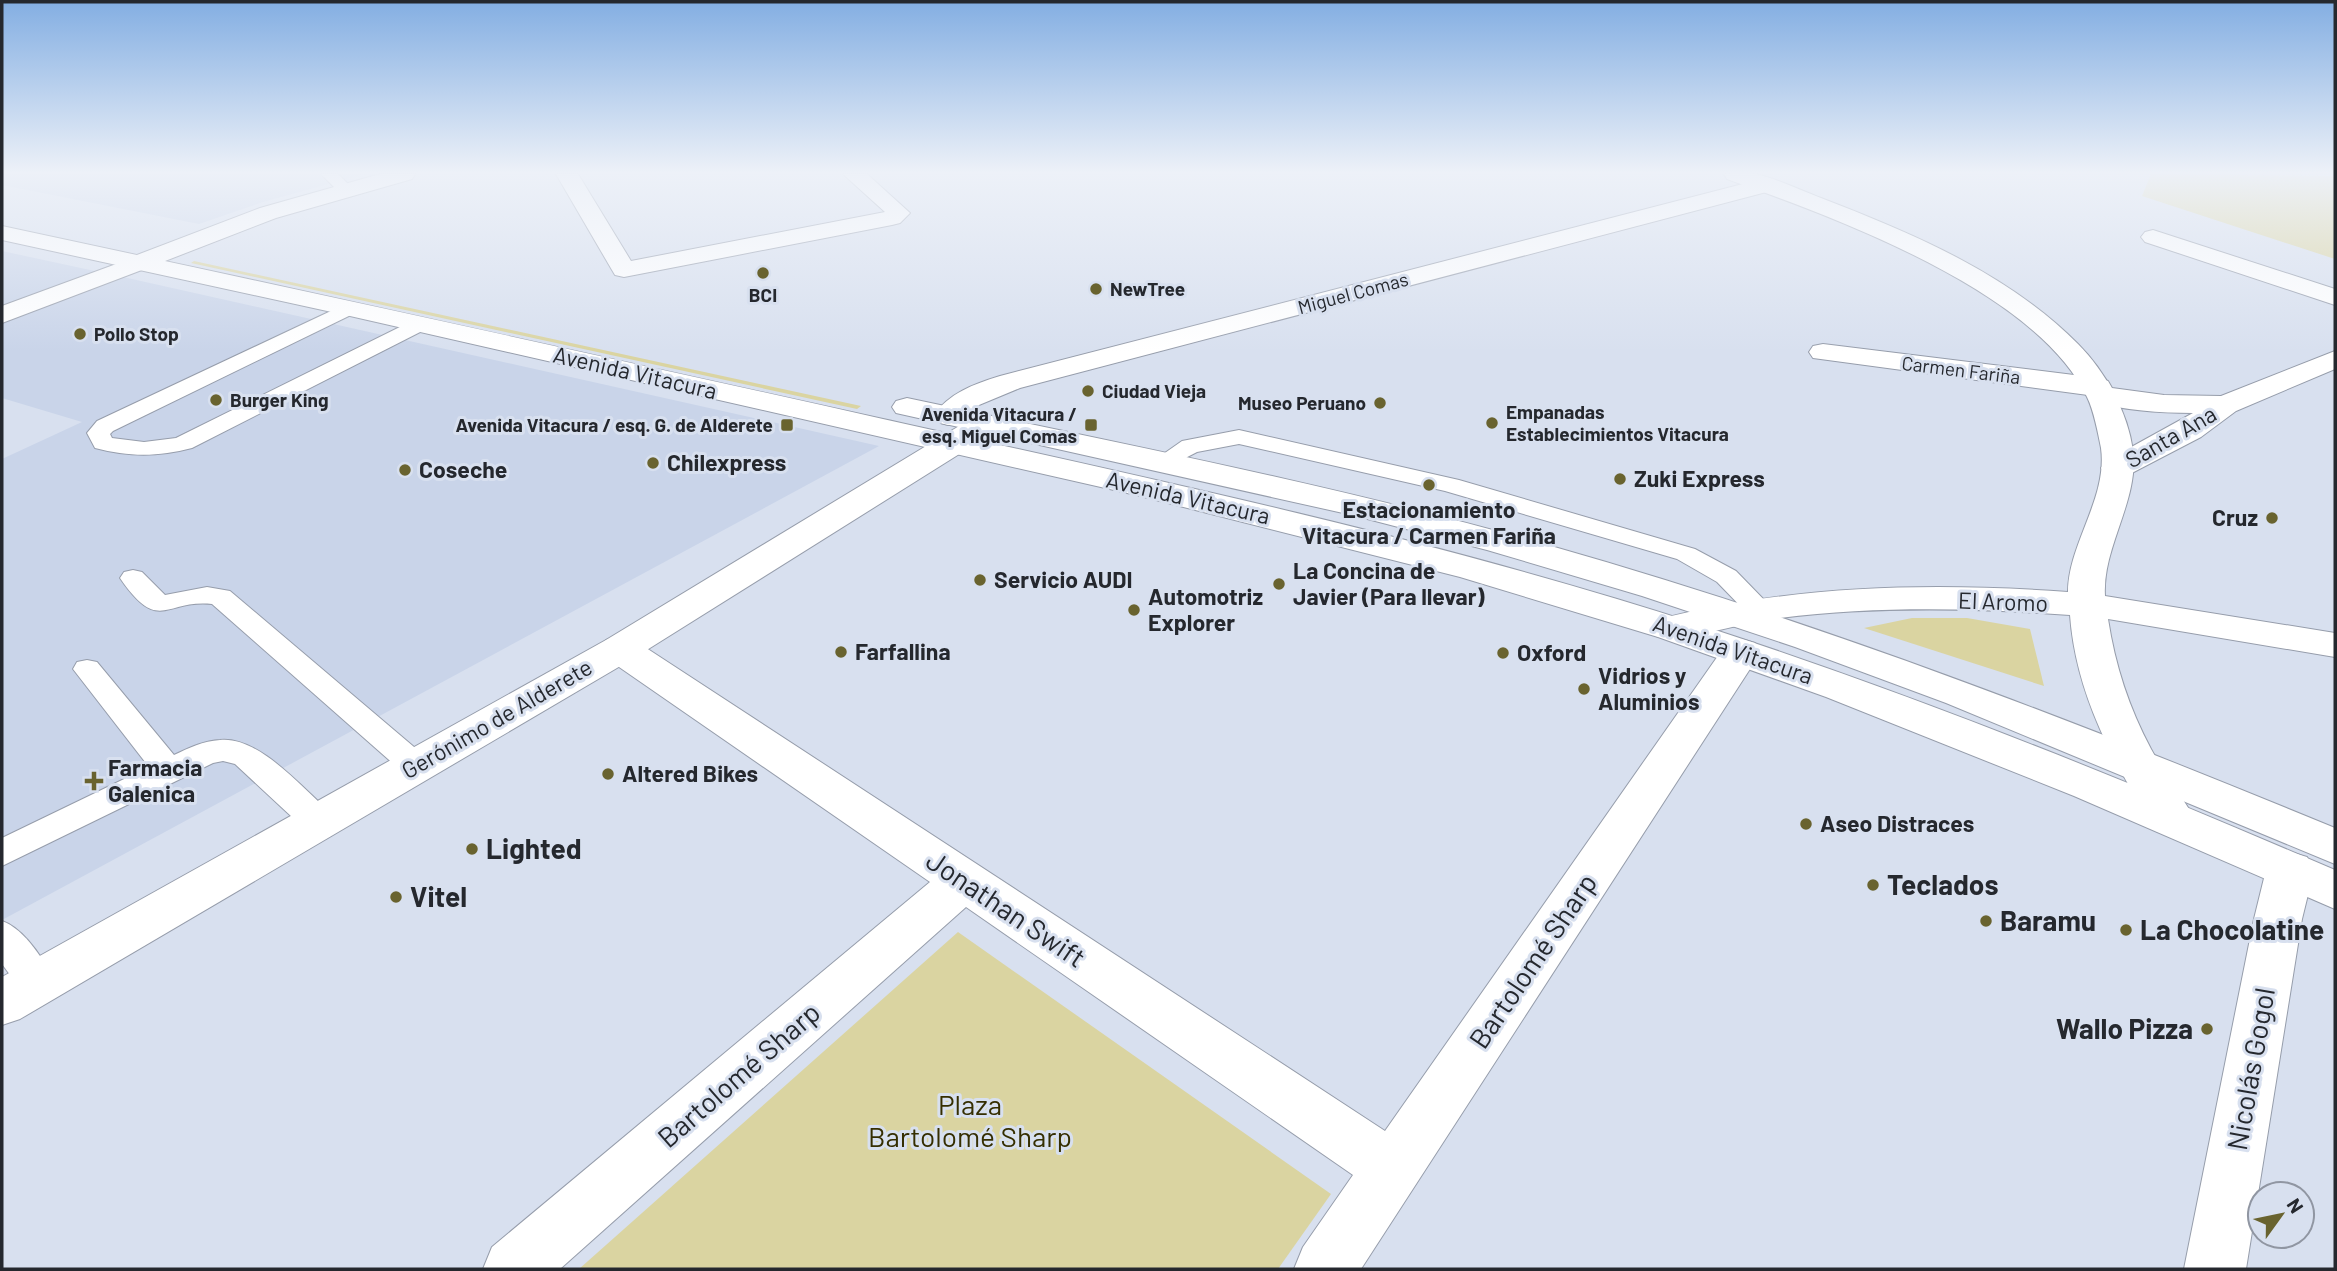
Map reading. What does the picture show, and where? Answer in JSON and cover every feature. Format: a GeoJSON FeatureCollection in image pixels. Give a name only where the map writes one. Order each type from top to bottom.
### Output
{"type":"FeatureCollection","features":[{"type":"Feature","properties":{"kind":"street","name":"Avenida Vitacura"},"geometry":{"type":"LineString","coordinates":[[3,233],[421,324],[950,430]]}},
{"type":"Feature","properties":{"kind":"street","name":"Avenida Vitacura"},"geometry":{"type":"LineString","coordinates":[[108,233],[950,430],[1250,512],[1440,559],[1670,628],[1746,625],[1936,723],[2172,819],[2320,869]]}},
{"type":"Feature","properties":{"kind":"street"},"geometry":{"type":"LineString","coordinates":[[2,315],[216,233]]}},
{"type":"Feature","properties":{"kind":"street"},"geometry":{"type":"LineString","coordinates":[[602,233],[624,270],[813,233]]}},
{"type":"Feature","properties":{"kind":"street","name":"Miguel Comas"},"geometry":{"type":"LineString","coordinates":[[950,430],[959,404],[975,394],[1010,382],[1581,233]]}},
{"type":"Feature","properties":{"kind":"street"},"geometry":{"type":"LineString","coordinates":[[1888,233],[1974,278],[2024,312],[2053,335],[2100,392],[2113,429],[2117,468],[2086,582],[2096,667],[2110,714],[2135,763],[2172,819]]}},
{"type":"Feature","properties":{"kind":"street"},"geometry":{"type":"LineString","coordinates":[[2153,237],[2335,297]]}},
{"type":"Feature","properties":{"kind":"street","name":"Carmen Fariña"},"geometry":{"type":"LineString","coordinates":[[1823,352],[2100,392]]}},
{"type":"Feature","properties":{"kind":"street","name":"Santa Ana"},"geometry":{"type":"LineString","coordinates":[[2117,468],[2190,430],[2225,405],[2335,359]]}},
{"type":"Feature","properties":{"kind":"street","name":"Santa Ana"},"geometry":{"type":"LineString","coordinates":[[2100,392],[2164,404],[2225,405]]}},
{"type":"Feature","properties":{"kind":"street","name":"Avenida Vitacura"},"geometry":{"type":"LineString","coordinates":[[985,424],[1164,462],[1421,522],[1884,666],[2135,763],[2320,869]]}},
{"type":"Feature","properties":{"kind":"street","name":"Gerónimo de Alderete"},"geometry":{"type":"LineString","coordinates":[[19,993],[620,649],[950,430],[985,424]]}},
{"type":"Feature","properties":{"kind":"street","name":"El Aromo"},"geometry":{"type":"LineString","coordinates":[[1746,625],[1910,599],[2036,601],[2144,613],[2335,645]]}},
{"type":"Feature","properties":{"kind":"street","name":"Bartolomé Sharp"},"geometry":{"type":"LineString","coordinates":[[1325,1269],[1746,625]]}},
{"type":"Feature","properties":{"kind":"street","name":"Jonathan Swift"},"geometry":{"type":"LineString","coordinates":[[620,649],[1393,1168]]}},
{"type":"Feature","properties":{"kind":"street","name":"Nicolás Gogol"},"geometry":{"type":"LineString","coordinates":[[2216,1269],[2278,919],[2320,869]]}},
{"type":"Feature","properties":{"kind":"street","name":"Bartolomé Sharp"},"geometry":{"type":"LineString","coordinates":[[514,1269],[964,881]]}},
{"type":"Feature","properties":{"kind":"lane"},"geometry":{"type":"LineString","coordinates":[[350,308],[105,426],[98,433],[103,443],[124,449],[158,450],[184,443],[421,324]]}},
{"type":"Feature","properties":{"kind":"lane"},"geometry":{"type":"LineString","coordinates":[[1164,462],[1190,446],[1239,437],[1451,485],[1686,554],[1711,564],[1731,577],[1746,625]]}},
{"type":"Feature","properties":{"kind":"lane"},"geometry":{"type":"LineString","coordinates":[[133,578],[159,604],[207,594],[220,597],[416,766]]}},
{"type":"Feature","properties":{"kind":"lane"},"geometry":{"type":"LineString","coordinates":[[87,669],[169,771]]}},
{"type":"Feature","properties":{"kind":"lane"},"geometry":{"type":"LineString","coordinates":[[2,853],[206,753],[223,750],[246,755],[318,821]]}},
{"type":"Feature","properties":{"kind":"lane"},"geometry":{"type":"LineString","coordinates":[[2,936],[19,993]]}},
{"type":"Feature","properties":{"kind":"shaded area"},"geometry":{"type":"Polygon","coordinates":[[[2,251],[879,446],[2,920],[2,459],[82,422],[2,398],[2,251]]]}},
{"type":"Feature","properties":{"kind":"green space"},"geometry":{"type":"Polygon","coordinates":[[[2256,233],[2335,233],[2335,259],[2256,233]]]}},
{"type":"Feature","properties":{"kind":"green space"},"geometry":{"type":"Polygon","coordinates":[[[194,261],[861,406],[857,409],[191,263],[194,261]]]}},
{"type":"Feature","properties":{"kind":"green space"},"geometry":{"type":"Polygon","coordinates":[[[1912,618],[1967,618],[2030,629],[2044,686],[1864,628],[1912,618]]]}},
{"type":"Feature","properties":{"kind":"green space","name":"Plaza Bartolomé Sharp"},"geometry":{"type":"Polygon","coordinates":[[[958,932],[1331,1194],[1278,1269],[579,1269],[958,932]]]}},
{"type":"Feature","properties":{"kind":"place","name":"BCI"},"geometry":{"type":"Point","coordinates":[763,273]}},
{"type":"Feature","properties":{"kind":"place","name":"NewTree"},"geometry":{"type":"Point","coordinates":[1096,289]}},
{"type":"Feature","properties":{"kind":"place","name":"Pollo Stop"},"geometry":{"type":"Point","coordinates":[80,334]}},
{"type":"Feature","properties":{"kind":"place","name":"Ciudad Vieja"},"geometry":{"type":"Point","coordinates":[1088,391]}},
{"type":"Feature","properties":{"kind":"place","name":"Burger King"},"geometry":{"type":"Point","coordinates":[216,400]}},
{"type":"Feature","properties":{"kind":"place","name":"Museo Peruano"},"geometry":{"type":"Point","coordinates":[1380,403]}},
{"type":"Feature","properties":{"kind":"place","name":"Empanadas Establecimientos Vitacura"},"geometry":{"type":"Point","coordinates":[1492,423]}},
{"type":"Feature","properties":{"kind":"place","name":"Avenida Vitacura / esq. G. de Alderete"},"geometry":{"type":"Point","coordinates":[787,425]}},
{"type":"Feature","properties":{"kind":"place","name":"Avenida Vitacura / esq. Miguel Comas"},"geometry":{"type":"Point","coordinates":[1091,425]}},
{"type":"Feature","properties":{"kind":"place","name":"Chilexpress"},"geometry":{"type":"Point","coordinates":[653,463]}},
{"type":"Feature","properties":{"kind":"place","name":"Coseche"},"geometry":{"type":"Point","coordinates":[405,470]}},
{"type":"Feature","properties":{"kind":"place","name":"Zuki Express"},"geometry":{"type":"Point","coordinates":[1620,479]}},
{"type":"Feature","properties":{"kind":"place","name":"Estacionamiento Vitacura / Carmen Fariña"},"geometry":{"type":"Point","coordinates":[1429,485]}},
{"type":"Feature","properties":{"kind":"place","name":"Cruz"},"geometry":{"type":"Point","coordinates":[2272,518]}},
{"type":"Feature","properties":{"kind":"place","name":"Servicio AUDI"},"geometry":{"type":"Point","coordinates":[980,580]}},
{"type":"Feature","properties":{"kind":"place","name":"La Concina de Javier (Para llevar)"},"geometry":{"type":"Point","coordinates":[1279,584]}},
{"type":"Feature","properties":{"kind":"place","name":"Automotriz Explorer"},"geometry":{"type":"Point","coordinates":[1134,610]}},
{"type":"Feature","properties":{"kind":"place","name":"Farfallina"},"geometry":{"type":"Point","coordinates":[841,652]}},
{"type":"Feature","properties":{"kind":"place","name":"Oxford"},"geometry":{"type":"Point","coordinates":[1503,653]}},
{"type":"Feature","properties":{"kind":"place","name":"Vidrios y Aluminios"},"geometry":{"type":"Point","coordinates":[1584,689]}},
{"type":"Feature","properties":{"kind":"place","name":"Altered Bikes"},"geometry":{"type":"Point","coordinates":[608,774]}},
{"type":"Feature","properties":{"kind":"place","name":"Farmacia Galenica"},"geometry":{"type":"Point","coordinates":[94,781]}},
{"type":"Feature","properties":{"kind":"place","name":"Aseo Distraces"},"geometry":{"type":"Point","coordinates":[1806,824]}},
{"type":"Feature","properties":{"kind":"place","name":"Lighted"},"geometry":{"type":"Point","coordinates":[472,849]}},
{"type":"Feature","properties":{"kind":"place","name":"Teclados"},"geometry":{"type":"Point","coordinates":[1873,885]}},
{"type":"Feature","properties":{"kind":"place","name":"Vitel"},"geometry":{"type":"Point","coordinates":[396,897]}},
{"type":"Feature","properties":{"kind":"place","name":"Baramu"},"geometry":{"type":"Point","coordinates":[1986,921]}},
{"type":"Feature","properties":{"kind":"place","name":"La Chocolatine"},"geometry":{"type":"Point","coordinates":[2126,930]}},
{"type":"Feature","properties":{"kind":"place","name":"Wallo Pizza"},"geometry":{"type":"Point","coordinates":[2207,1029]}}]}
